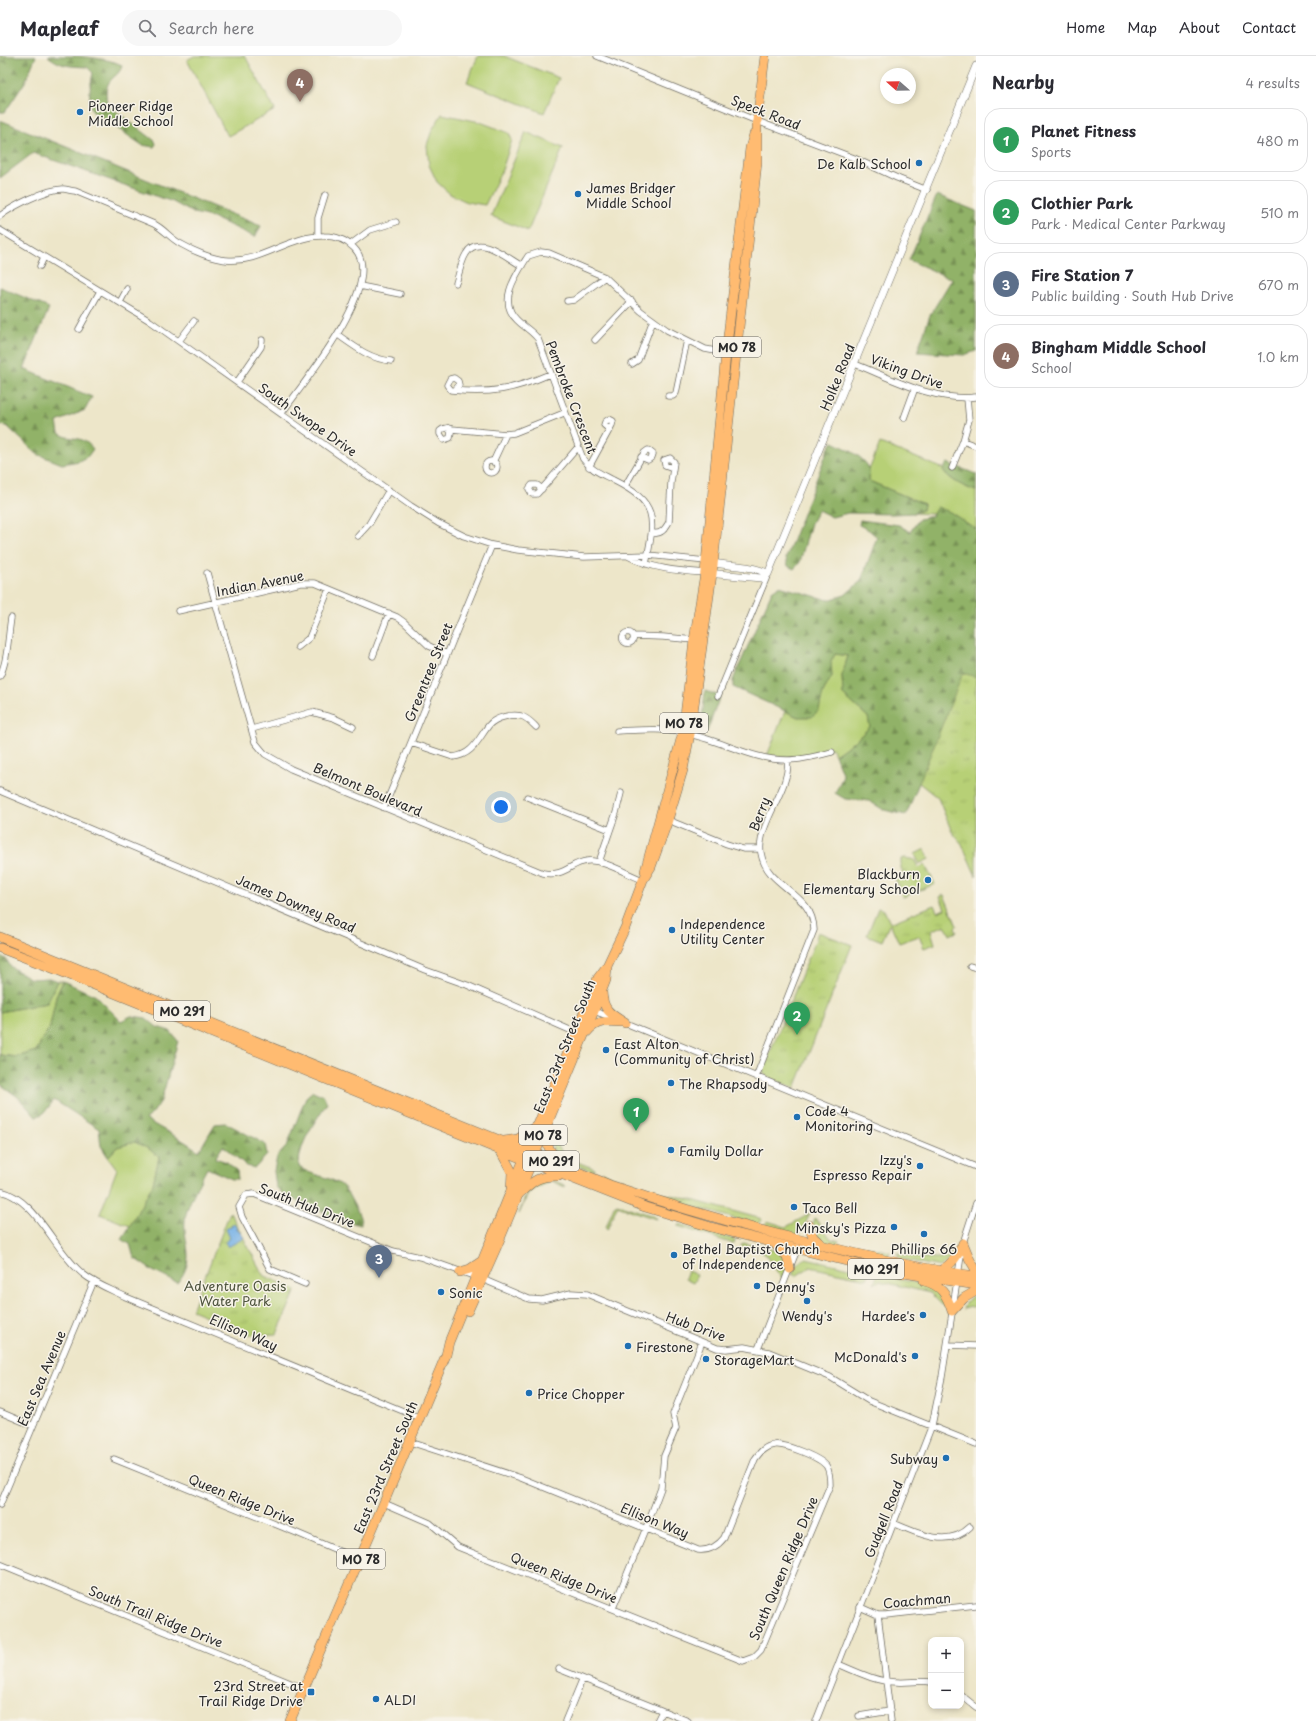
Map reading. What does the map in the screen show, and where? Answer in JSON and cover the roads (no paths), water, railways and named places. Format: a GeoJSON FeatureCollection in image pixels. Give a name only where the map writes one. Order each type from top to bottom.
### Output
{"type":"FeatureCollection","features":[{"type":"Feature","properties":{"kind":"main road","name":"MO 78"},"geometry":{"type":"LineString","coordinates":[[643,880],[651,867],[668,820],[683,770],[694,640],[710,562],[757,163],[757,121],[765,56]]}},
{"type":"Feature","properties":{"kind":"main road","name":"MO 78"},"geometry":{"type":"LineString","coordinates":[[710,562],[726,353],[750,148],[757,121]]}},
{"type":"Feature","properties":{"kind":"main road","name":"MO 78"},"geometry":{"type":"LineString","coordinates":[[643,880],[646,864],[686,733],[708,573]]}},
{"type":"Feature","properties":{"kind":"main road","name":"East 23rd Street South"},"geometry":{"type":"LineString","coordinates":[[590,1009],[598,978],[607,966],[625,928],[643,880]]}},
{"type":"Feature","properties":{"kind":"main road","name":"MO 291"},"geometry":{"type":"LineString","coordinates":[[0,937],[500,1140],[568,1177],[645,1207],[797,1250],[874,1268],[896,1272],[957,1278],[976,1276]]}},
{"type":"Feature","properties":{"kind":"main road","name":"MO 291"},"geometry":{"type":"LineString","coordinates":[[0,948],[500,1150],[559,1164],[610,1185],[662,1203],[874,1259],[940,1270],[957,1278],[976,1284]]}},
{"type":"Feature","properties":{"kind":"main road","name":"East 23rd Street South"},"geometry":{"type":"LineString","coordinates":[[529,1157],[536,1127],[590,1009],[602,990],[606,980],[607,966]]}},
{"type":"Feature","properties":{"kind":"main road"},"geometry":{"type":"LineString","coordinates":[[602,990],[604,1006],[609,1013],[623,1023]]}},
{"type":"Feature","properties":{"kind":"main road"},"geometry":{"type":"LineString","coordinates":[[579,1034],[595,1024],[602,1022],[623,1023]]}},
{"type":"Feature","properties":{"kind":"main road","name":"East 23rd Street South"},"geometry":{"type":"LineString","coordinates":[[290,1721],[384,1504],[446,1355],[452,1348],[529,1157],[546,1126],[579,1034]]}},
{"type":"Feature","properties":{"kind":"main road"},"geometry":{"type":"LineString","coordinates":[[546,1126],[547,1147],[559,1164]]}},
{"type":"Feature","properties":{"kind":"main road"},"geometry":{"type":"LineString","coordinates":[[500,1140],[518,1139],[536,1127]]}},
{"type":"Feature","properties":{"kind":"main road"},"geometry":{"type":"LineString","coordinates":[[500,1150],[512,1172],[515,1192],[542,1177],[568,1177]]}},
{"type":"Feature","properties":{"kind":"main road","name":"East 23rd Street South"},"geometry":{"type":"LineString","coordinates":[[479,1278],[482,1262],[515,1192]]}},
{"type":"Feature","properties":{"kind":"main road"},"geometry":{"type":"LineString","coordinates":[[808,1225],[814,1237],[823,1246]]}},
{"type":"Feature","properties":{"kind":"main road"},"geometry":{"type":"LineString","coordinates":[[963,1243],[976,1270]]}},
{"type":"Feature","properties":{"kind":"main road"},"geometry":{"type":"LineString","coordinates":[[940,1270],[947,1267],[953,1261],[961,1251],[963,1243]]}},
{"type":"Feature","properties":{"kind":"main road"},"geometry":{"type":"LineString","coordinates":[[775,1244],[787,1257],[790,1269]]}},
{"type":"Feature","properties":{"kind":"main road"},"geometry":{"type":"LineString","coordinates":[[460,1272],[470,1269],[482,1262]]}},
{"type":"Feature","properties":{"kind":"main road"},"geometry":{"type":"LineString","coordinates":[[896,1272],[938,1286],[945,1294],[952,1311],[964,1298],[976,1291]]}},
{"type":"Feature","properties":{"kind":"street","name":"Speck Road"},"geometry":{"type":"LineString","coordinates":[[597,56],[757,121],[854,158],[896,178],[927,190]]}},
{"type":"Feature","properties":{"kind":"street","name":"Holke Road"},"geometry":{"type":"LineString","coordinates":[[718,696],[927,190],[976,66]]}},
{"type":"Feature","properties":{"kind":"street"},"geometry":{"type":"LineString","coordinates":[[0,216],[51,190],[63,189],[75,191],[154,224],[164,230],[180,244],[223,260],[236,261],[252,259],[299,240],[318,236],[340,238],[351,244],[361,260],[362,278],[360,286],[338,336],[282,413]]}},
{"type":"Feature","properties":{"kind":"street"},"geometry":{"type":"LineString","coordinates":[[318,236],[318,218],[325,195]]}},
{"type":"Feature","properties":{"kind":"street"},"geometry":{"type":"LineString","coordinates":[[351,244],[370,230],[396,222]]}},
{"type":"Feature","properties":{"kind":"street","name":"South Swope Drive"},"geometry":{"type":"LineString","coordinates":[[0,230],[44,258],[120,302],[179,341],[389,490],[438,523],[464,536],[492,545],[518,550],[584,557],[648,555],[710,562]]}},
{"type":"Feature","properties":{"kind":"street"},"geometry":{"type":"LineString","coordinates":[[456,283],[465,254],[475,245],[486,245],[522,266]]}},
{"type":"Feature","properties":{"kind":"street","name":"Pembroke Crescent"},"geometry":{"type":"LineString","coordinates":[[605,277],[549,253],[541,252],[533,254],[528,256],[508,292],[508,306],[517,320],[532,331],[538,339],[564,413],[583,459],[589,467],[625,486],[648,507],[652,515],[652,533],[646,564]]}},
{"type":"Feature","properties":{"kind":"street"},"geometry":{"type":"LineString","coordinates":[[40,266],[44,258]]}},
{"type":"Feature","properties":{"kind":"street"},"geometry":{"type":"LineString","coordinates":[[567,301],[574,300],[605,277],[653,320],[705,349],[726,353]]}},
{"type":"Feature","properties":{"kind":"street"},"geometry":{"type":"LineString","coordinates":[[360,286],[400,294]]}},
{"type":"Feature","properties":{"kind":"street"},"geometry":{"type":"LineString","coordinates":[[120,302],[127,289]]}},
{"type":"Feature","properties":{"kind":"street"},"geometry":{"type":"LineString","coordinates":[[79,329],[100,291]]}},
{"type":"Feature","properties":{"kind":"street"},"geometry":{"type":"LineString","coordinates":[[595,340],[632,302]]}},
{"type":"Feature","properties":{"kind":"street"},"geometry":{"type":"LineString","coordinates":[[632,364],[638,360],[653,320]]}},
{"type":"Feature","properties":{"kind":"street"},"geometry":{"type":"LineString","coordinates":[[179,341],[194,321]]}},
{"type":"Feature","properties":{"kind":"street"},"geometry":{"type":"LineString","coordinates":[[338,336],[370,356],[381,360],[391,361]]}},
{"type":"Feature","properties":{"kind":"street"},"geometry":{"type":"LineString","coordinates":[[236,382],[261,347],[262,340]]}},
{"type":"Feature","properties":{"kind":"street"},"geometry":{"type":"LineString","coordinates":[[668,396],[673,396],[676,394],[679,372],[687,340]]}},
{"type":"Feature","properties":{"kind":"street","name":"Viking Drive"},"geometry":{"type":"LineString","coordinates":[[855,364],[939,396],[967,398],[976,397]]}},
{"type":"Feature","properties":{"kind":"street"},"geometry":{"type":"LineString","coordinates":[[456,389],[478,392],[506,389],[522,386],[550,374]]}},
{"type":"Feature","properties":{"kind":"street"},"geometry":{"type":"LineString","coordinates":[[904,418],[915,388]]}},
{"type":"Feature","properties":{"kind":"street"},"geometry":{"type":"LineString","coordinates":[[952,468],[963,441],[969,420],[967,398]]}},
{"type":"Feature","properties":{"kind":"street"},"geometry":{"type":"LineString","coordinates":[[448,428],[506,434],[564,413]]}},
{"type":"Feature","properties":{"kind":"street"},"geometry":{"type":"LineString","coordinates":[[589,467],[610,430]]}},
{"type":"Feature","properties":{"kind":"street"},"geometry":{"type":"LineString","coordinates":[[493,462],[506,434]]}},
{"type":"Feature","properties":{"kind":"street"},"geometry":{"type":"LineString","coordinates":[[963,441],[976,446]]}},
{"type":"Feature","properties":{"kind":"street"},"geometry":{"type":"LineString","coordinates":[[542,489],[578,447]]}},
{"type":"Feature","properties":{"kind":"street"},"geometry":{"type":"LineString","coordinates":[[625,486],[641,457]]}},
{"type":"Feature","properties":{"kind":"street"},"geometry":{"type":"LineString","coordinates":[[652,533],[661,532],[669,522],[673,468]]}},
{"type":"Feature","properties":{"kind":"street"},"geometry":{"type":"LineString","coordinates":[[358,536],[369,524],[389,490]]}},
{"type":"Feature","properties":{"kind":"street","name":"Greentree Street"},"geometry":{"type":"LineString","coordinates":[[384,808],[492,545]]}},
{"type":"Feature","properties":{"kind":"street","name":"South Swope Drive"},"geometry":{"type":"LineString","coordinates":[[628,556],[646,564],[673,570],[708,573]]}},
{"type":"Feature","properties":{"kind":"street"},"geometry":{"type":"LineString","coordinates":[[708,573],[761,578],[768,574],[761,569],[710,562]]}},
{"type":"Feature","properties":{"kind":"street","name":"Belmont Boulevard"},"geometry":{"type":"LineString","coordinates":[[207,573],[255,742],[260,750],[275,761],[384,808],[543,873],[559,873],[589,861],[599,862]]}},
{"type":"Feature","properties":{"kind":"street","name":"Indian Avenue"},"geometry":{"type":"LineString","coordinates":[[178,611],[301,583],[315,583],[389,613],[404,622],[429,646],[447,654]]}},
{"type":"Feature","properties":{"kind":"street"},"geometry":{"type":"LineString","coordinates":[[298,647],[309,638],[329,589]]}},
{"type":"Feature","properties":{"kind":"street"},"geometry":{"type":"LineString","coordinates":[[373,656],[389,613]]}},
{"type":"Feature","properties":{"kind":"street"},"geometry":{"type":"LineString","coordinates":[[0,676],[5,665],[11,618]]}},
{"type":"Feature","properties":{"kind":"street"},"geometry":{"type":"LineString","coordinates":[[632,636],[694,640]]}},
{"type":"Feature","properties":{"kind":"street"},"geometry":{"type":"LineString","coordinates":[[252,729],[312,712],[334,718],[353,727]]}},
{"type":"Feature","properties":{"kind":"street"},"geometry":{"type":"LineString","coordinates":[[411,743],[453,757],[471,750],[490,724],[500,718],[521,716],[530,720],[536,727]]}},
{"type":"Feature","properties":{"kind":"street"},"geometry":{"type":"LineString","coordinates":[[617,731],[655,729],[686,733],[753,755],[770,759],[787,760],[808,758],[832,752]]}},
{"type":"Feature","properties":{"kind":"street","name":"Berry"},"geometry":{"type":"LineString","coordinates":[[756,1076],[813,937],[814,922],[810,912],[803,902],[768,872],[762,861],[760,849],[762,834],[786,778],[788,764],[787,760]]}},
{"type":"Feature","properties":{"kind":"street","name":"James Downey Road"},"geometry":{"type":"LineString","coordinates":[[0,791],[425,970],[467,985],[579,1034]]}},
{"type":"Feature","properties":{"kind":"street"},"geometry":{"type":"LineString","coordinates":[[621,793],[599,862],[643,880]]}},
{"type":"Feature","properties":{"kind":"street"},"geometry":{"type":"LineString","coordinates":[[527,797],[610,830]]}},
{"type":"Feature","properties":{"kind":"street"},"geometry":{"type":"LineString","coordinates":[[668,820],[727,844],[744,849],[760,849]]}},
{"type":"Feature","properties":{"kind":"street"},"geometry":{"type":"LineString","coordinates":[[970,966],[976,968]]}},
{"type":"Feature","properties":{"kind":"street"},"geometry":{"type":"LineString","coordinates":[[590,1009],[976,1167]]}},
{"type":"Feature","properties":{"kind":"street","name":"Ellison Way"},"geometry":{"type":"LineString","coordinates":[[0,1191],[15,1197],[26,1204],[70,1262],[83,1274],[94,1281],[126,1297],[420,1418]]}},
{"type":"Feature","properties":{"kind":"street","name":"South Hub Drive"},"geometry":{"type":"LineString","coordinates":[[305,1284],[270,1269],[242,1217],[239,1207],[246,1195],[254,1194],[394,1251],[420,1257],[479,1278]]}},
{"type":"Feature","properties":{"kind":"street","name":"Gudgell Road"},"geometry":{"type":"LineString","coordinates":[[816,1721],[932,1425],[947,1345],[963,1243],[976,1203]]}},
{"type":"Feature","properties":{"kind":"street"},"geometry":{"type":"LineString","coordinates":[[758,1349],[800,1240]]}},
{"type":"Feature","properties":{"kind":"street","name":"Hub Drive"},"geometry":{"type":"LineString","coordinates":[[479,1278],[528,1298],[542,1300],[571,1293],[587,1294],[717,1348],[726,1349],[744,1347],[769,1352],[830,1377],[868,1401],[932,1425]]}},
{"type":"Feature","properties":{"kind":"street","name":"East Sea Avenue"},"geometry":{"type":"LineString","coordinates":[[0,1505],[94,1281]]}},
{"type":"Feature","properties":{"kind":"street"},"geometry":{"type":"LineString","coordinates":[[613,1608],[661,1488],[664,1456],[676,1428],[673,1414],[702,1342]]}},
{"type":"Feature","properties":{"kind":"street"},"geometry":{"type":"LineString","coordinates":[[947,1345],[976,1346]]}},
{"type":"Feature","properties":{"kind":"street"},"geometry":{"type":"LineString","coordinates":[[0,1412],[33,1426]]}},
{"type":"Feature","properties":{"kind":"street"},"geometry":{"type":"LineString","coordinates":[[932,1425],[976,1444]]}},
{"type":"Feature","properties":{"kind":"street","name":"Ellison Way"},"geometry":{"type":"LineString","coordinates":[[410,1442],[521,1478],[698,1550],[712,1549],[719,1545],[724,1538],[755,1459],[763,1449],[781,1444],[821,1460],[830,1473]]}},
{"type":"Feature","properties":{"kind":"street","name":"Queen Ridge Drive"},"geometry":{"type":"LineString","coordinates":[[114,1459],[360,1560]]}},
{"type":"Feature","properties":{"kind":"street","name":"South Queen Ridge Drive"},"geometry":{"type":"LineString","coordinates":[[743,1661],[754,1657],[760,1650],[830,1485],[830,1473]]}},
{"type":"Feature","properties":{"kind":"street","name":"Queen Ridge Drive"},"geometry":{"type":"LineString","coordinates":[[384,1504],[430,1523],[458,1547],[743,1661]]}},
{"type":"Feature","properties":{"kind":"street"},"geometry":{"type":"LineString","coordinates":[[893,1523],[920,1535],[938,1538],[960,1534],[970,1527]]}},
{"type":"Feature","properties":{"kind":"street","name":"South Trail Ridge Drive"},"geometry":{"type":"LineString","coordinates":[[0,1564],[305,1689]]}},
{"type":"Feature","properties":{"kind":"street","name":"Coachman"},"geometry":{"type":"LineString","coordinates":[[860,1607],[878,1615],[976,1605]]}},
{"type":"Feature","properties":{"kind":"street"},"geometry":{"type":"LineString","coordinates":[[878,1615],[891,1721]]}},
{"type":"Feature","properties":{"kind":"street"},"geometry":{"type":"LineString","coordinates":[[838,1664],[873,1678],[886,1681],[928,1682]]}},
{"type":"Feature","properties":{"kind":"street"},"geometry":{"type":"LineString","coordinates":[[559,1669],[582,1680],[688,1721]]}},
{"type":"Feature","properties":{"kind":"street"},"geometry":{"type":"LineString","coordinates":[[565,1721],[582,1680]]}},
{"type":"Feature","properties":{"kind":"street"},"geometry":{"type":"LineString","coordinates":[[964,1697],[976,1707]]}},
{"type":"Feature","properties":{"kind":"street"},"geometry":{"type":"LineString","coordinates":[[657,1721],[662,1711]]}},
{"type":"Feature","properties":{"kind":"street"},"geometry":{"type":"LineString","coordinates":[[859,1716],[890,1711]]}},
{"type":"Feature","properties":{"kind":"water"},"geometry":{"type":"Polygon","coordinates":[[[234,1224],[244,1238],[228,1247],[225,1242],[230,1238],[226,1229],[234,1224]]]}},
{"type":"Feature","properties":{"kind":"place","name":"Bingham Middle School"},"geometry":{"type":"Point","coordinates":[300,102]}},
{"type":"Feature","properties":{"kind":"place","name":"Pioneer Ridge Middle School"},"geometry":{"type":"Point","coordinates":[80,112]}},
{"type":"Feature","properties":{"kind":"place","name":"De Kalb School"},"geometry":{"type":"Point","coordinates":[919,163]}},
{"type":"Feature","properties":{"kind":"place","name":"James Bridger Middle School"},"geometry":{"type":"Point","coordinates":[578,194]}},
{"type":"Feature","properties":{"kind":"place","name":"Blackburn Elementary School"},"geometry":{"type":"Point","coordinates":[928,880]}},
{"type":"Feature","properties":{"kind":"place","name":"Independence Utility Center"},"geometry":{"type":"Point","coordinates":[672,930]}},
{"type":"Feature","properties":{"kind":"place","name":"Clothier Park"},"geometry":{"type":"Point","coordinates":[797,1035]}},
{"type":"Feature","properties":{"kind":"place","name":"East Alton (Community of Christ)"},"geometry":{"type":"Point","coordinates":[606,1050]}},
{"type":"Feature","properties":{"kind":"place","name":"The Rhapsody"},"geometry":{"type":"Point","coordinates":[671,1083]}},
{"type":"Feature","properties":{"kind":"place","name":"Code 4 Monitoring"},"geometry":{"type":"Point","coordinates":[797,1117]}},
{"type":"Feature","properties":{"kind":"place","name":"Planet Fitness"},"geometry":{"type":"Point","coordinates":[636,1131]}},
{"type":"Feature","properties":{"kind":"place","name":"Family Dollar"},"geometry":{"type":"Point","coordinates":[671,1150]}},
{"type":"Feature","properties":{"kind":"place","name":"Izzy's Espresso Repair"},"geometry":{"type":"Point","coordinates":[920,1166]}},
{"type":"Feature","properties":{"kind":"place","name":"Taco Bell"},"geometry":{"type":"Point","coordinates":[794,1207]}},
{"type":"Feature","properties":{"kind":"place","name":"Minsky's Pizza"},"geometry":{"type":"Point","coordinates":[894,1227]}},
{"type":"Feature","properties":{"kind":"place","name":"Phillips 66"},"geometry":{"type":"Point","coordinates":[924,1234]}},
{"type":"Feature","properties":{"kind":"place","name":"Bethel Baptist Church of Independence"},"geometry":{"type":"Point","coordinates":[674,1255]}},
{"type":"Feature","properties":{"kind":"place","name":"Fire Station 7"},"geometry":{"type":"Point","coordinates":[379,1278]}},
{"type":"Feature","properties":{"kind":"place","name":"Denny's"},"geometry":{"type":"Point","coordinates":[757,1286]}},
{"type":"Feature","properties":{"kind":"place","name":"Sonic"},"geometry":{"type":"Point","coordinates":[441,1292]}},
{"type":"Feature","properties":{"kind":"place","name":"Wendy's"},"geometry":{"type":"Point","coordinates":[807,1301]}},
{"type":"Feature","properties":{"kind":"place","name":"Hardee's"},"geometry":{"type":"Point","coordinates":[923,1315]}},
{"type":"Feature","properties":{"kind":"place","name":"Firestone"},"geometry":{"type":"Point","coordinates":[628,1346]}},
{"type":"Feature","properties":{"kind":"place","name":"McDonald's"},"geometry":{"type":"Point","coordinates":[915,1356]}},
{"type":"Feature","properties":{"kind":"place","name":"StorageMart"},"geometry":{"type":"Point","coordinates":[706,1359]}},
{"type":"Feature","properties":{"kind":"place","name":"Price Chopper"},"geometry":{"type":"Point","coordinates":[529,1393]}},
{"type":"Feature","properties":{"kind":"place","name":"Subway"},"geometry":{"type":"Point","coordinates":[946,1458]}},
{"type":"Feature","properties":{"kind":"place","name":"23rd Street at Trail Ridge Drive"},"geometry":{"type":"Point","coordinates":[311,1692]}},
{"type":"Feature","properties":{"kind":"place","name":"ALDI"},"geometry":{"type":"Point","coordinates":[376,1699]}},
{"type":"Feature","properties":{"kind":"park label","name":"Adventure Oasis Water Park"},"geometry":{"type":"Point","coordinates":[235,1292]}}]}
